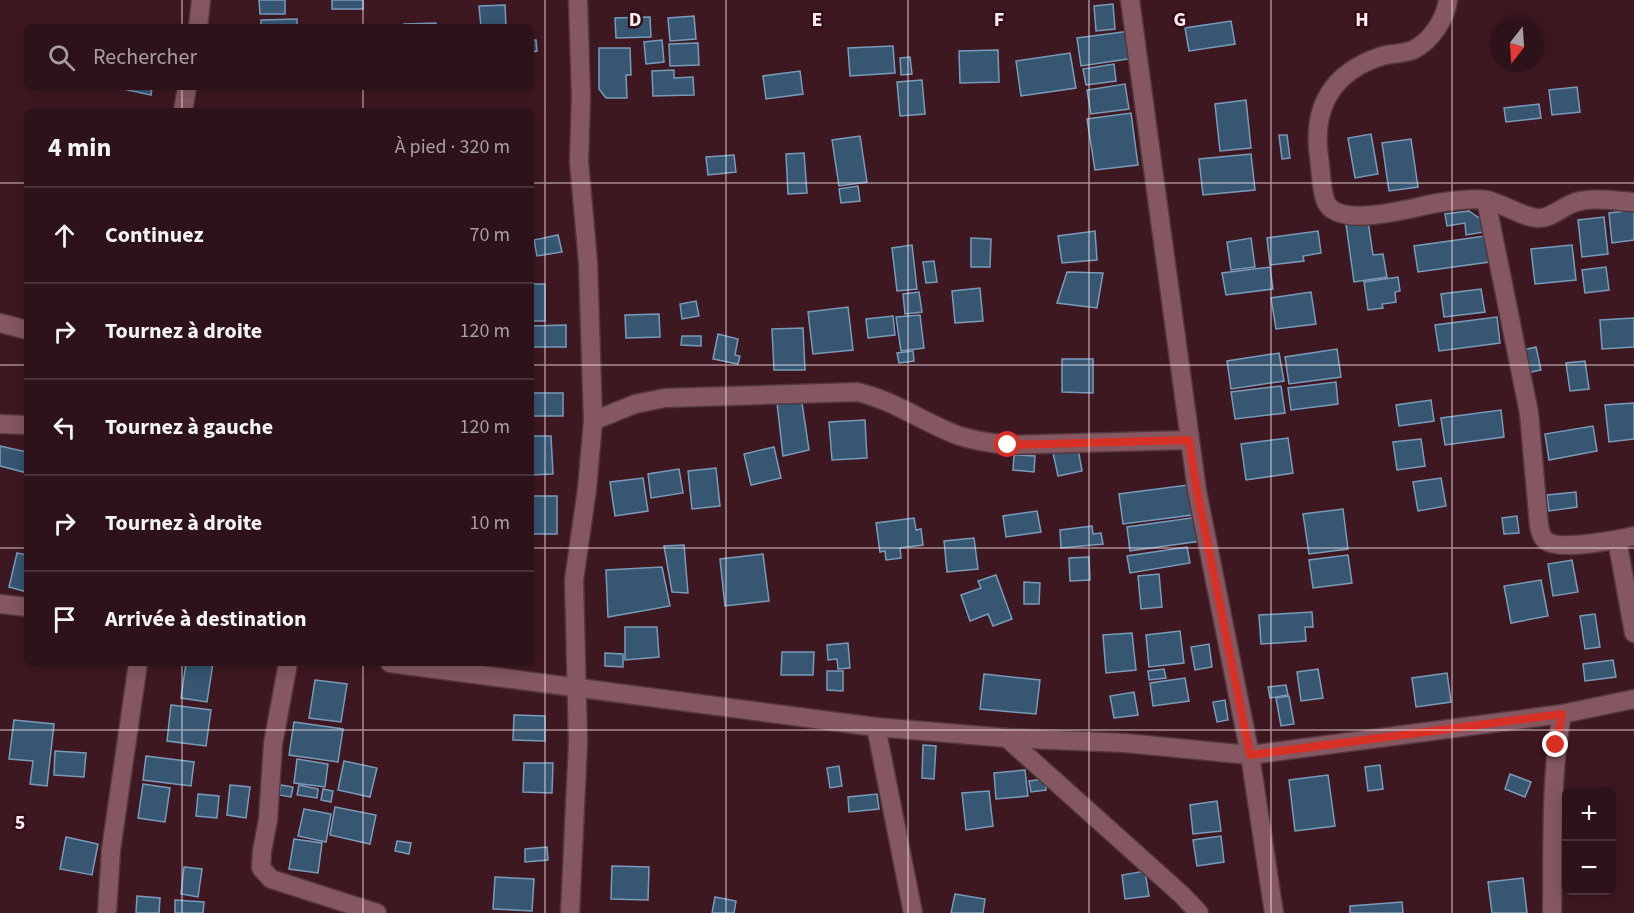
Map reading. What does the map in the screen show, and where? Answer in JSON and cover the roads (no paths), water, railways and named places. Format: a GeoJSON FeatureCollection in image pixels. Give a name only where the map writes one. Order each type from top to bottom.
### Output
{"type":"FeatureCollection","features":[{"type":"Feature","properties":{"kind":"street"},"geometry":{"type":"LineString","coordinates":[[198,24],[201,0]]}},
{"type":"Feature","properties":{"kind":"street"},"geometry":{"type":"LineString","coordinates":[[570,913],[578,743],[574,580],[587,489],[593,421],[588,262],[579,162],[581,96],[578,0]]}},
{"type":"Feature","properties":{"kind":"street"},"geometry":{"type":"LineString","coordinates":[[1130,0],[1197,491],[1250,755],[1274,913]]}},
{"type":"Feature","properties":{"kind":"street"},"geometry":{"type":"LineString","coordinates":[[1448,0],[1438,27],[1426,42],[1411,51],[1382,57],[1354,69],[1332,89],[1319,114],[1317,138],[1326,202],[1336,213],[1350,217],[1413,209],[1438,203],[1486,200],[1538,219],[1553,214],[1572,203],[1587,200],[1634,202]]}},
{"type":"Feature","properties":{"kind":"street"},"geometry":{"type":"LineString","coordinates":[[184,108],[187,90]]}},
{"type":"Feature","properties":{"kind":"street"},"geometry":{"type":"LineString","coordinates":[[1486,200],[1529,413],[1539,526],[1542,537],[1560,546],[1626,538],[1634,633]]}},
{"type":"Feature","properties":{"kind":"street"},"geometry":{"type":"LineString","coordinates":[[0,323],[24,329]]}},
{"type":"Feature","properties":{"kind":"street"},"geometry":{"type":"LineString","coordinates":[[593,421],[635,404],[665,398],[857,392],[877,397],[955,434],[980,442],[1008,445],[1189,440]]}},
{"type":"Feature","properties":{"kind":"street"},"geometry":{"type":"LineString","coordinates":[[0,424],[24,425]]}},
{"type":"Feature","properties":{"kind":"street"},"geometry":{"type":"LineString","coordinates":[[0,604],[24,607]]}},
{"type":"Feature","properties":{"kind":"street"},"geometry":{"type":"LineString","coordinates":[[107,913],[111,850],[138,666]]}},
{"type":"Feature","properties":{"kind":"street"},"geometry":{"type":"LineString","coordinates":[[287,666],[273,744],[268,820],[261,868],[271,879],[377,913]]}},
{"type":"Feature","properties":{"kind":"street"},"geometry":{"type":"LineString","coordinates":[[412,666],[876,727],[1007,738],[1125,743],[1250,755],[1562,714],[1634,699]]}},
{"type":"Feature","properties":{"kind":"street"},"geometry":{"type":"LineString","coordinates":[[1552,913],[1554,778],[1556,745],[1562,714]]}},
{"type":"Feature","properties":{"kind":"street"},"geometry":{"type":"LineString","coordinates":[[876,727],[913,913]]}},
{"type":"Feature","properties":{"kind":"street"},"geometry":{"type":"LineString","coordinates":[[1007,738],[1182,895],[1199,913]]}}]}
